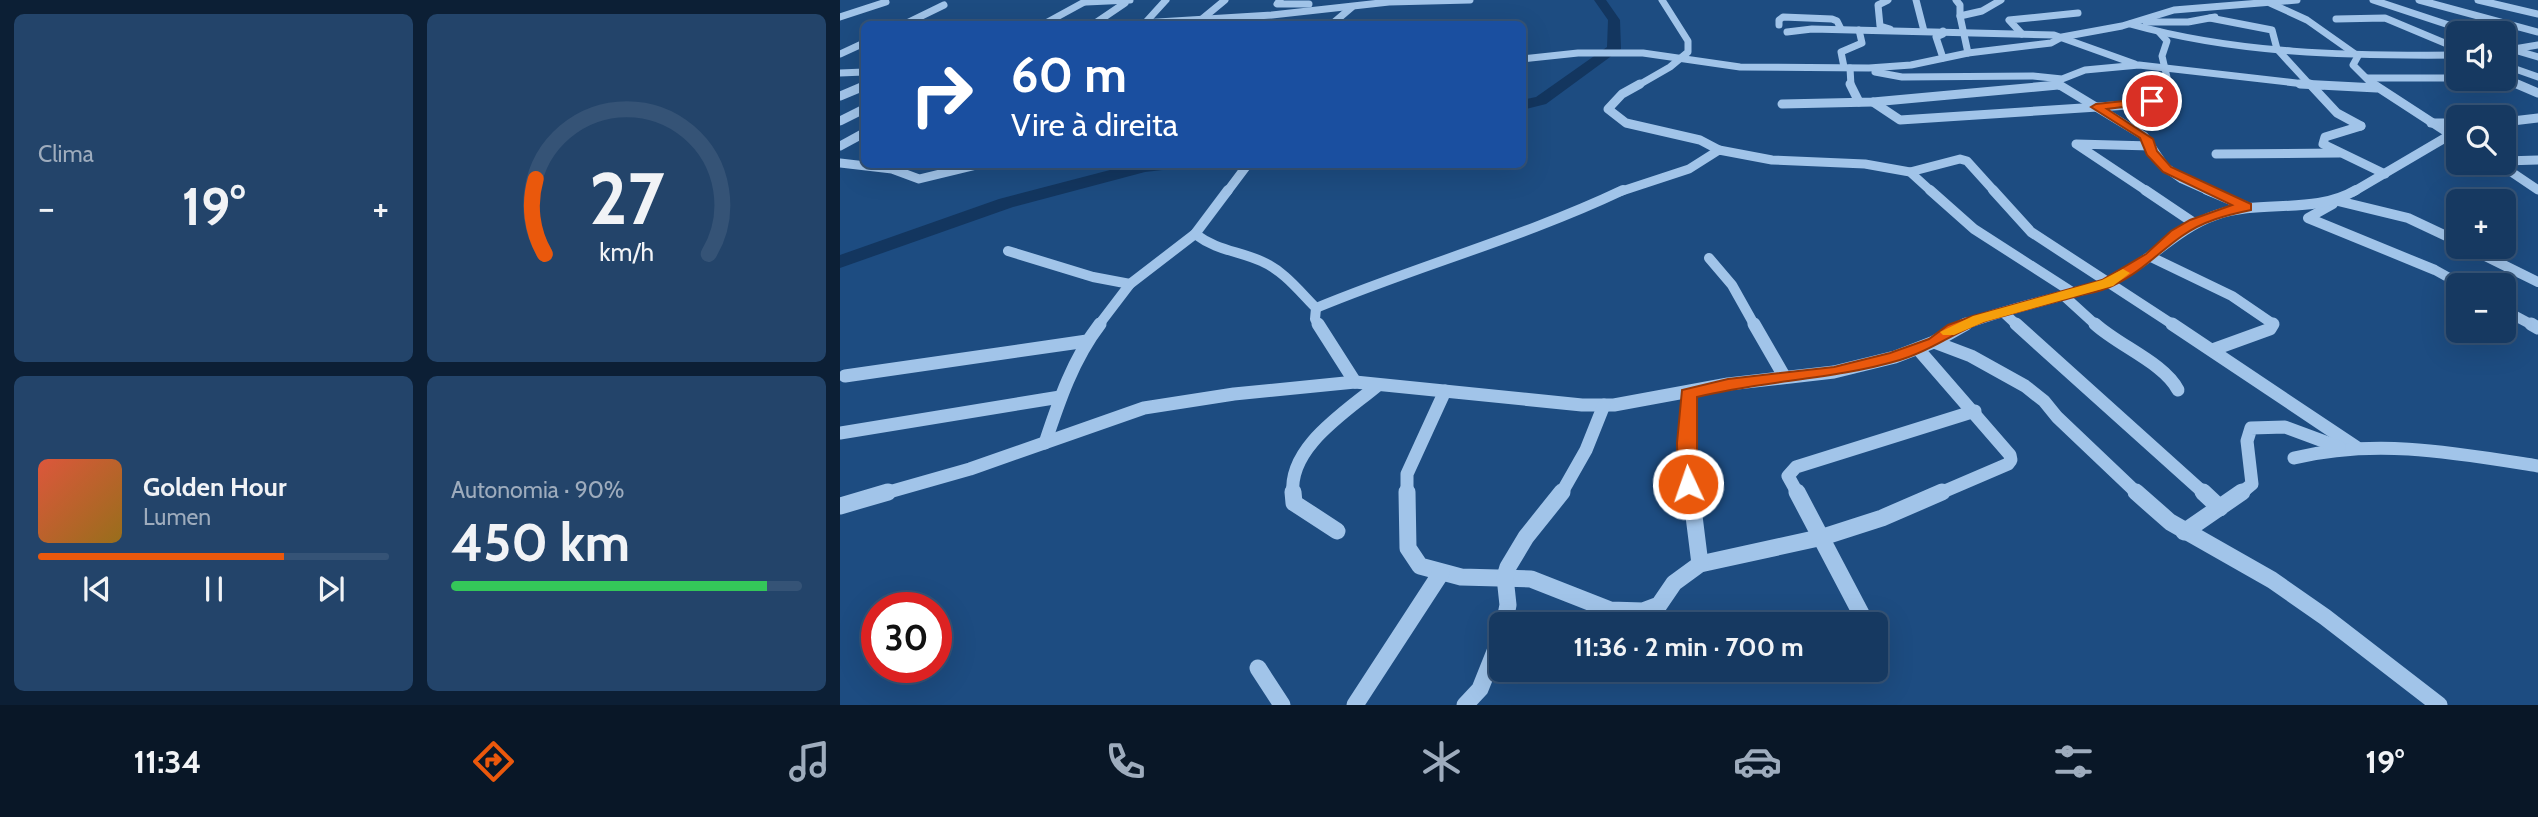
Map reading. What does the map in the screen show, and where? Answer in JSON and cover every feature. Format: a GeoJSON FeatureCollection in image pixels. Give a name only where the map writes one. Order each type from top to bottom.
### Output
{"type":"FeatureCollection","features":[{"type":"Feature","properties":{"kind":"street"},"geometry":{"type":"LineString","coordinates":[[1147,21],[1166,0]]}},
{"type":"Feature","properties":{"kind":"street"},"geometry":{"type":"LineString","coordinates":[[1202,19],[1225,0]]}},
{"type":"Feature","properties":{"kind":"street"},"geometry":{"type":"LineString","coordinates":[[1279,0],[1277,4],[1470,0]]}},
{"type":"Feature","properties":{"kind":"street"},"geometry":{"type":"LineString","coordinates":[[1662,0],[1688,41],[1688,52],[1673,66],[1636,85],[1612,103],[1608,109],[1626,123],[1700,140],[1719,150],[1772,160],[1865,164],[1910,172],[1960,159],[1967,161],[2031,232],[2212,350],[2349,447]]}},
{"type":"Feature","properties":{"kind":"street"},"geometry":{"type":"LineString","coordinates":[[1880,26],[1878,5],[1888,0]]}},
{"type":"Feature","properties":{"kind":"street"},"geometry":{"type":"LineString","coordinates":[[1916,0],[1924,31]]}},
{"type":"Feature","properties":{"kind":"street"},"geometry":{"type":"LineString","coordinates":[[1956,0],[1960,5],[1962,32],[1968,53]]}},
{"type":"Feature","properties":{"kind":"street"},"geometry":{"type":"LineString","coordinates":[[1960,16],[1982,11],[2001,0]]}},
{"type":"Feature","properties":{"kind":"street"},"geometry":{"type":"LineString","coordinates":[[1787,32],[1841,29],[2062,37],[2132,23],[2174,10],[2297,0]]}},
{"type":"Feature","properties":{"kind":"street"},"geometry":{"type":"LineString","coordinates":[[2373,0],[2446,24]]}},
{"type":"Feature","properties":{"kind":"street"},"geometry":{"type":"LineString","coordinates":[[2419,0],[2538,32]]}},
{"type":"Feature","properties":{"kind":"street"},"geometry":{"type":"LineString","coordinates":[[2479,0],[2538,14]]}},
{"type":"Feature","properties":{"kind":"street"},"geometry":{"type":"LineString","coordinates":[[1050,21],[1087,1],[1129,1]]}},
{"type":"Feature","properties":{"kind":"street"},"geometry":{"type":"LineString","coordinates":[[1099,21],[1129,1]]}},
{"type":"Feature","properties":{"kind":"street"},"geometry":{"type":"LineString","coordinates":[[2263,1],[2307,20],[2358,56]]}},
{"type":"Feature","properties":{"kind":"street"},"geometry":{"type":"LineString","coordinates":[[840,17],[886,2]]}},
{"type":"Feature","properties":{"kind":"street"},"geometry":{"type":"LineString","coordinates":[[1174,21],[1359,2]]}},
{"type":"Feature","properties":{"kind":"street"},"geometry":{"type":"LineString","coordinates":[[1335,21],[1359,2]]}},
{"type":"Feature","properties":{"kind":"street"},"geometry":{"type":"LineString","coordinates":[[911,21],[944,5]]}},
{"type":"Feature","properties":{"kind":"street"},"geometry":{"type":"LineString","coordinates":[[2132,23],[2170,23],[2210,18],[2226,12],[2231,5]]}},
{"type":"Feature","properties":{"kind":"street"},"geometry":{"type":"LineString","coordinates":[[2022,34],[2009,20],[2078,13]]}},
{"type":"Feature","properties":{"kind":"street"},"geometry":{"type":"LineString","coordinates":[[1779,26],[1779,20],[1783,17],[1832,19],[1837,21],[1841,29]]}},
{"type":"Feature","properties":{"kind":"street"},"geometry":{"type":"LineString","coordinates":[[2210,18],[2272,30],[2277,49],[2337,113],[2361,126],[2325,137],[2323,145],[2385,174]]}},
{"type":"Feature","properties":{"kind":"street"},"geometry":{"type":"LineString","coordinates":[[2336,19],[2385,18],[2446,44]]}},
{"type":"Feature","properties":{"kind":"street"},"geometry":{"type":"LineString","coordinates":[[2132,23],[2159,32],[2252,48],[2358,56],[2446,56]]}},
{"type":"Feature","properties":{"kind":"street"},"geometry":{"type":"LineString","coordinates":[[1871,31],[1880,26],[1897,32]]}},
{"type":"Feature","properties":{"kind":"street"},"geometry":{"type":"LineString","coordinates":[[1859,30],[1862,43],[1841,52],[1849,81],[1859,102]]}},
{"type":"Feature","properties":{"kind":"street"},"geometry":{"type":"LineString","coordinates":[[1943,31],[1944,33],[1936,37],[1943,58]]}},
{"type":"Feature","properties":{"kind":"street"},"geometry":{"type":"LineString","coordinates":[[1873,102],[1900,120],[1952,113],[2144,104],[2167,94],[2170,89],[2161,56],[2167,41],[2159,32]]}},
{"type":"Feature","properties":{"kind":"street"},"geometry":{"type":"LineString","coordinates":[[1526,59],[1584,53],[1643,53],[1740,67],[1869,68],[1911,65],[1968,53],[2035,46],[2051,43],[2062,37],[2139,65]]}},
{"type":"Feature","properties":{"kind":"street"},"geometry":{"type":"LineString","coordinates":[[840,54],[861,44]]}},
{"type":"Feature","properties":{"kind":"street"},"geometry":{"type":"LineString","coordinates":[[2516,48],[2538,45]]}},
{"type":"Feature","properties":{"kind":"street"},"geometry":{"type":"LineString","coordinates":[[2516,52],[2538,57]]}},
{"type":"Feature","properties":{"kind":"street"},"geometry":{"type":"LineString","coordinates":[[2358,56],[2353,65],[2378,88],[2446,133]]}},
{"type":"Feature","properties":{"kind":"street"},"geometry":{"type":"LineString","coordinates":[[1782,104],[1940,97],[2057,82],[2085,70],[2139,65],[2311,85],[2378,88]]}},
{"type":"Feature","properties":{"kind":"street"},"geometry":{"type":"LineString","coordinates":[[1869,68],[1895,77],[2033,76],[2057,82],[2134,129],[2151,146],[2151,152],[2167,169],[2246,207]]}},
{"type":"Feature","properties":{"kind":"street"},"geometry":{"type":"LineString","coordinates":[[2516,70],[2538,77]]}},
{"type":"Feature","properties":{"kind":"street"},"geometry":{"type":"LineString","coordinates":[[840,74],[861,71]]}},
{"type":"Feature","properties":{"kind":"street"},"geometry":{"type":"LineString","coordinates":[[1929,77],[1940,97]]}},
{"type":"Feature","properties":{"kind":"street"},"geometry":{"type":"LineString","coordinates":[[2367,78],[2446,78]]}},
{"type":"Feature","properties":{"kind":"street"},"geometry":{"type":"LineString","coordinates":[[2516,83],[2538,93]]}},
{"type":"Feature","properties":{"kind":"street"},"geometry":{"type":"LineString","coordinates":[[840,96],[861,87]]}},
{"type":"Feature","properties":{"kind":"street"},"geometry":{"type":"LineString","coordinates":[[840,121],[861,110]]}},
{"type":"Feature","properties":{"kind":"street"},"geometry":{"type":"LineString","coordinates":[[2516,121],[2538,118]]}},
{"type":"Feature","properties":{"kind":"street"},"geometry":{"type":"LineString","coordinates":[[2429,123],[2446,123]]}},
{"type":"Feature","properties":{"kind":"street"},"geometry":{"type":"LineString","coordinates":[[840,146],[861,135]]}},
{"type":"Feature","properties":{"kind":"street"},"geometry":{"type":"LineString","coordinates":[[2446,141],[2405,159],[2385,174],[2308,218],[2446,276]]}},
{"type":"Feature","properties":{"kind":"street"},"geometry":{"type":"LineString","coordinates":[[2151,146],[2076,144],[2194,223]]}},
{"type":"Feature","properties":{"kind":"street"},"geometry":{"type":"LineString","coordinates":[[2216,154],[2269,153],[2291,149],[2339,153]]}},
{"type":"Feature","properties":{"kind":"street"},"geometry":{"type":"LineString","coordinates":[[1316,308],[1385,279],[1572,214],[1623,190],[1689,169],[1719,150]]}},
{"type":"Feature","properties":{"kind":"street"},"geometry":{"type":"LineString","coordinates":[[2516,161],[2538,160]]}},
{"type":"Feature","properties":{"kind":"street"},"geometry":{"type":"LineString","coordinates":[[840,163],[861,166]]}},
{"type":"Feature","properties":{"kind":"street"},"geometry":{"type":"LineString","coordinates":[[876,168],[914,174],[919,178],[963,168]]}},
{"type":"Feature","properties":{"kind":"street"},"geometry":{"type":"LineString","coordinates":[[1045,443],[1060,397],[1087,341],[1130,284],[1195,234],[1245,168]]}},
{"type":"Feature","properties":{"kind":"street"},"geometry":{"type":"LineString","coordinates":[[1910,172],[1974,229],[2067,294],[2112,339],[2171,377],[2178,390]]}},
{"type":"Feature","properties":{"kind":"street"},"geometry":{"type":"LineString","coordinates":[[2516,173],[2533,183],[2538,190]]}},
{"type":"Feature","properties":{"kind":"street"},"geometry":{"type":"LineString","coordinates":[[840,506],[970,469],[1153,407],[1262,390],[1355,382],[1604,405],[1688,393],[1728,384],[1834,372],[1918,349],[1953,329],[2003,312],[2108,283],[2151,257],[2176,234],[2194,223],[2232,209],[2286,207],[2341,200],[2408,218],[2446,236]]}},
{"type":"Feature","properties":{"kind":"street"},"geometry":{"type":"LineString","coordinates":[[1195,234],[1219,251],[1274,267],[1316,308]]}},
{"type":"Feature","properties":{"kind":"street"},"geometry":{"type":"LineString","coordinates":[[1008,251],[1093,277],[1130,284]]}},
{"type":"Feature","properties":{"kind":"street"},"geometry":{"type":"LineString","coordinates":[[2151,257],[2232,296],[2273,324],[2270,329],[2212,350]]}},
{"type":"Feature","properties":{"kind":"street"},"geometry":{"type":"LineString","coordinates":[[1709,258],[1732,285],[1784,376]]}},
{"type":"Feature","properties":{"kind":"street"},"geometry":{"type":"LineString","coordinates":[[2492,259],[2538,282]]}},
{"type":"Feature","properties":{"kind":"street"},"geometry":{"type":"LineString","coordinates":[[1316,308],[1315,319],[1355,382]]}},
{"type":"Feature","properties":{"kind":"street"},"geometry":{"type":"LineString","coordinates":[[2003,312],[2220,509]]}},
{"type":"Feature","properties":{"kind":"street"},"geometry":{"type":"LineString","coordinates":[[2516,316],[2538,328]]}},
{"type":"Feature","properties":{"kind":"street"},"geometry":{"type":"LineString","coordinates":[[845,376],[1087,341]]}},
{"type":"Feature","properties":{"kind":"street"},"geometry":{"type":"LineString","coordinates":[[1934,342],[1971,356],[2035,393],[2119,477],[2184,532],[2272,580],[2325,617],[2439,705]]}},
{"type":"Feature","properties":{"kind":"street"},"geometry":{"type":"LineString","coordinates":[[1445,391],[1406,474],[1408,548],[1422,567],[1441,573],[1504,580],[1530,578],[1599,607],[1640,610],[1659,604],[1674,583],[1700,564],[1823,537],[1882,517],[2008,464],[2010,455],[1975,411],[1918,349]]}},
{"type":"Feature","properties":{"kind":"street"},"geometry":{"type":"LineString","coordinates":[[1337,531],[1294,503],[1291,484],[1296,465],[1322,436],[1378,385]]}},
{"type":"Feature","properties":{"kind":"street"},"geometry":{"type":"LineString","coordinates":[[1688,393],[1688,484],[1700,564]]}},
{"type":"Feature","properties":{"kind":"street"},"geometry":{"type":"LineString","coordinates":[[840,433],[1060,397]]}},
{"type":"Feature","properties":{"kind":"street"},"geometry":{"type":"LineString","coordinates":[[1506,612],[1508,594],[1504,580],[1522,540],[1561,494],[1586,453],[1604,405]]}},
{"type":"Feature","properties":{"kind":"street"},"geometry":{"type":"LineString","coordinates":[[1860,612],[1823,537],[1788,477],[1796,467],[1975,411]]}},
{"type":"Feature","properties":{"kind":"street"},"geometry":{"type":"LineString","coordinates":[[2184,532],[2220,509],[2248,488],[2254,480],[2247,439],[2251,428],[2270,425],[2292,429],[2349,447]]}},
{"type":"Feature","properties":{"kind":"street"},"geometry":{"type":"LineString","coordinates":[[2294,458],[2349,447],[2450,451],[2538,466]]}},
{"type":"Feature","properties":{"kind":"street"},"geometry":{"type":"LineString","coordinates":[[1354,705],[1441,573]]}},
{"type":"Feature","properties":{"kind":"street"},"geometry":{"type":"LineString","coordinates":[[1465,705],[1480,689],[1489,667]]}},
{"type":"Feature","properties":{"kind":"street"},"geometry":{"type":"LineString","coordinates":[[1258,668],[1282,705]]}},
{"type":"Feature","properties":{"kind":"waterway"},"geometry":{"type":"LineString","coordinates":[[1526,104],[1541,101],[1614,49],[1614,20],[1600,0]]}},
{"type":"Feature","properties":{"kind":"waterway"},"geometry":{"type":"LineString","coordinates":[[840,262],[1006,203],[1140,168]]}},
{"type":"Feature","properties":{"kind":"slow traffic"},"geometry":{"type":"LineString","coordinates":[[1948,332],[1979,319],[2108,283],[2123,273]]}},
{"type":"Feature","properties":{"kind":"route"},"geometry":{"type":"LineString","coordinates":[[1688,484],[1688,393],[1728,384],[1834,372],[1895,357],[1934,342],[1953,329],[1979,319],[2108,283],[2151,257],[2176,234],[2194,223],[2232,209],[2246,207],[2167,169],[2151,152],[2149,141],[2144,136],[2120,119],[2096,107],[2144,104],[2152,101]]}}]}
